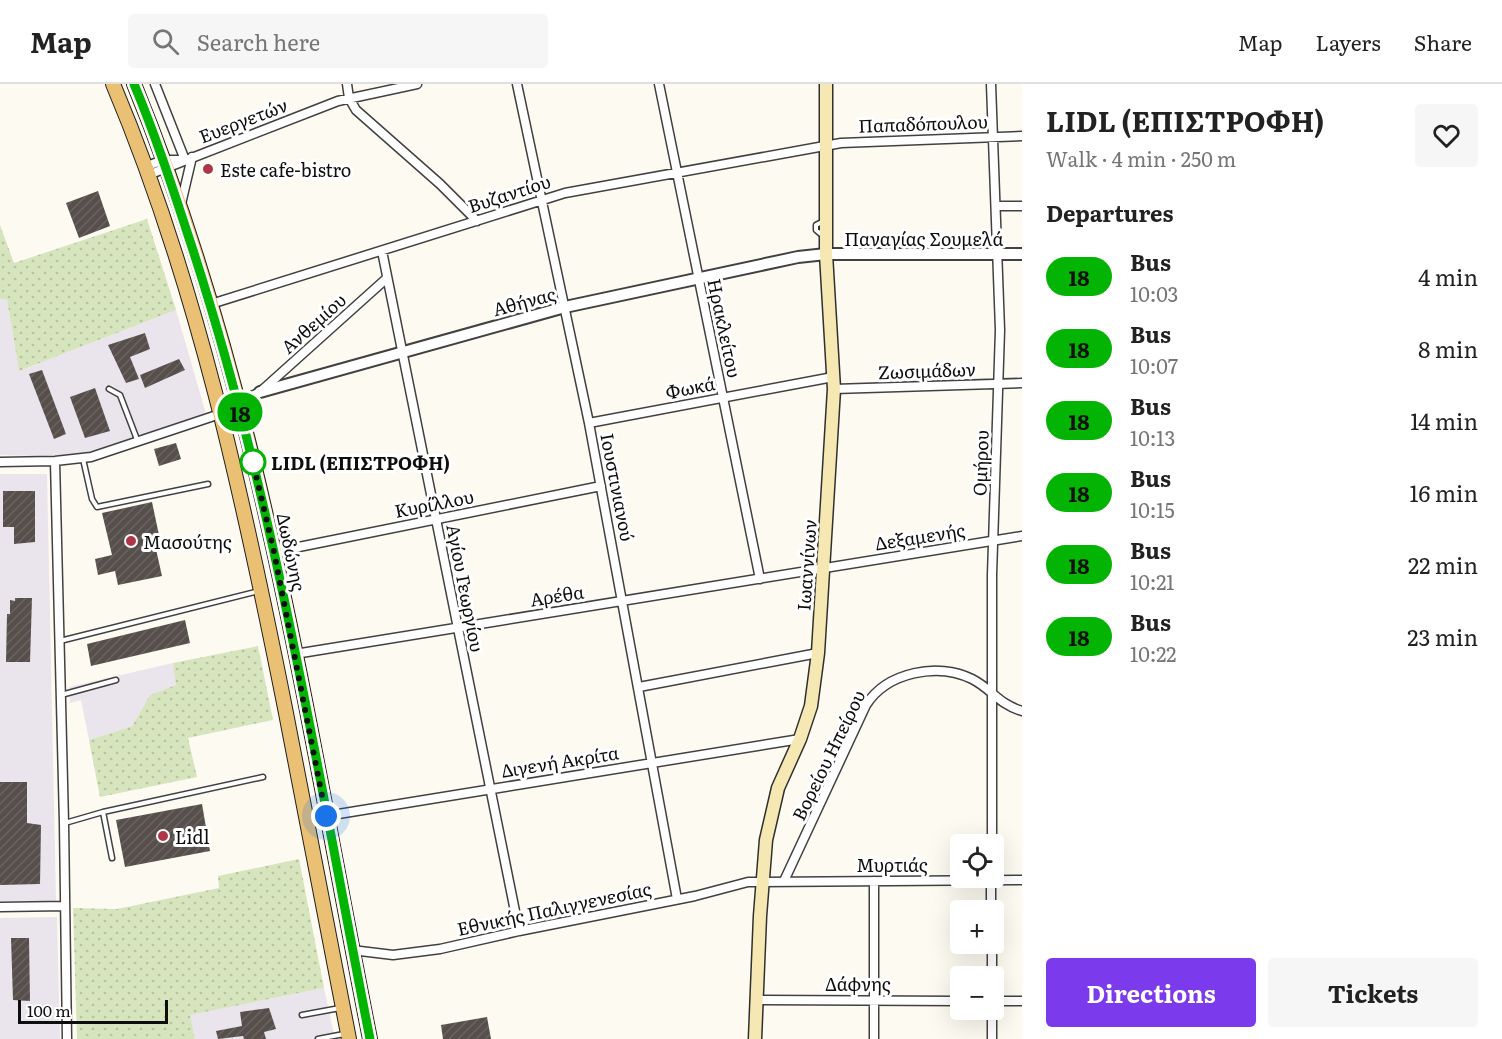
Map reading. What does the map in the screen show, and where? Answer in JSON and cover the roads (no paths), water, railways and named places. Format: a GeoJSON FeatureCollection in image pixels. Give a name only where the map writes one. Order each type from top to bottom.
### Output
{"type":"FeatureCollection","features":[{"type":"Feature","properties":{"kind":"main road"},"geometry":{"type":"LineString","coordinates":[[113,84],[147,171],[188,296],[242,501],[349,1036]]}},
{"type":"Feature","properties":{"kind":"main road","name":"Δωδώνης"},"geometry":{"type":"LineString","coordinates":[[134,84],[181,210],[211,304],[238,403],[274,552],[370,1039]]}},
{"type":"Feature","properties":{"kind":"main road","name":"Ιωαννίνων"},"geometry":{"type":"LineString","coordinates":[[755,1039],[766,840],[778,788],[800,739],[813,697],[818,653],[833,383],[825,238],[826,84]]}},
{"type":"Feature","properties":{"kind":"street"},"geometry":{"type":"LineString","coordinates":[[155,84],[188,159],[181,210]]}},
{"type":"Feature","properties":{"kind":"street"},"geometry":{"type":"LineString","coordinates":[[347,84],[352,105],[363,117],[435,179],[477,221]]}},
{"type":"Feature","properties":{"kind":"street","name":"Ευεργετών"},"geometry":{"type":"LineString","coordinates":[[147,171],[188,159],[349,98],[417,84]]}},
{"type":"Feature","properties":{"kind":"street","name":"Ιουστινιανού"},"geometry":{"type":"LineString","coordinates":[[517,84],[589,423],[677,899]]}},
{"type":"Feature","properties":{"kind":"street","name":"Ηρακλείτου"},"geometry":{"type":"LineString","coordinates":[[659,84],[760,579]]}},
{"type":"Feature","properties":{"kind":"street","name":"Ομήρου"},"geometry":{"type":"LineString","coordinates":[[991,84],[998,254],[999,384],[993,540],[992,834]]}},
{"type":"Feature","properties":{"kind":"street","name":"Παπαδόπουλου"},"geometry":{"type":"LineString","coordinates":[[825,145],[871,140],[1022,136]]}},
{"type":"Feature","properties":{"kind":"street","name":"Βυζαντίου"},"geometry":{"type":"LineString","coordinates":[[211,304],[565,193],[825,145]]}},
{"type":"Feature","properties":{"kind":"street"},"geometry":{"type":"LineString","coordinates":[[996,206],[1022,206]]}},
{"type":"Feature","properties":{"kind":"street","name":"Αγίου Γεωργίου"},"geometry":{"type":"LineString","coordinates":[[382,251],[519,931]]}},
{"type":"Feature","properties":{"kind":"street","name":"Αθήνας"},"geometry":{"type":"LineString","coordinates":[[238,403],[260,392],[565,306],[798,257],[826,254]]}},
{"type":"Feature","properties":{"kind":"street","name":"Παναγίας Σουμελά"},"geometry":{"type":"LineString","coordinates":[[826,254],[1022,254]]}},
{"type":"Feature","properties":{"kind":"street","name":"Ανθεμίου"},"geometry":{"type":"LineString","coordinates":[[260,392],[387,278]]}},
{"type":"Feature","properties":{"kind":"street","name":"Ζωσιμάδων"},"geometry":{"type":"LineString","coordinates":[[833,383],[1022,383]]}},
{"type":"Feature","properties":{"kind":"street","name":"Φωκά"},"geometry":{"type":"LineString","coordinates":[[589,423],[722,397],[833,383]]}},
{"type":"Feature","properties":{"kind":"street"},"geometry":{"type":"LineString","coordinates":[[0,462],[55,461],[100,455],[220,414]]}},
{"type":"Feature","properties":{"kind":"street"},"geometry":{"type":"LineString","coordinates":[[55,461],[67,1039]]}},
{"type":"Feature","properties":{"kind":"street","name":"Κυρίλλου"},"geometry":{"type":"LineString","coordinates":[[274,552],[601,486]]}},
{"type":"Feature","properties":{"kind":"street","name":"Δεξαμενής"},"geometry":{"type":"LineString","coordinates":[[824,568],[1022,536]]}},
{"type":"Feature","properties":{"kind":"street","name":"Αρέθα"},"geometry":{"type":"LineString","coordinates":[[295,654],[824,568]]}},
{"type":"Feature","properties":{"kind":"street"},"geometry":{"type":"LineString","coordinates":[[639,687],[818,653]]}},
{"type":"Feature","properties":{"kind":"street","name":"Βορείου Ηπείρου"},"geometry":{"type":"LineString","coordinates":[[784,881],[866,705],[875,693],[902,678],[925,671],[940,670],[970,678],[991,692],[1002,703],[1022,711]]}},
{"type":"Feature","properties":{"kind":"street","name":"Διγενή Ακρίτα"},"geometry":{"type":"LineString","coordinates":[[326,816],[800,739]]}},
{"type":"Feature","properties":{"kind":"street","name":"Μυρτιάς"},"geometry":{"type":"LineString","coordinates":[[1004,879],[1022,880]]}},
{"type":"Feature","properties":{"kind":"street","name":"Μυρτιάς"},"geometry":{"type":"LineString","coordinates":[[762,881],[950,880]]}},
{"type":"Feature","properties":{"kind":"street","name":"Εθνικής Παλιγγενεσίας"},"geometry":{"type":"LineString","coordinates":[[352,950],[384,955],[416,953],[695,896],[738,883],[762,881]]}},
{"type":"Feature","properties":{"kind":"street"},"geometry":{"type":"LineString","coordinates":[[874,881],[874,1039]]}},
{"type":"Feature","properties":{"kind":"street"},"geometry":{"type":"LineString","coordinates":[[0,907],[65,906]]}},
{"type":"Feature","properties":{"kind":"street","name":"Δάφνης"},"geometry":{"type":"LineString","coordinates":[[756,1000],[950,1001]]}},
{"type":"Feature","properties":{"kind":"street"},"geometry":{"type":"LineString","coordinates":[[1004,1001],[1022,1001]]}},
{"type":"Feature","properties":{"kind":"street"},"geometry":{"type":"LineString","coordinates":[[992,1020],[992,1039]]}},
{"type":"Feature","properties":{"kind":"lane"},"geometry":{"type":"LineString","coordinates":[[109,389],[120,395],[138,442]]}},
{"type":"Feature","properties":{"kind":"lane"},"geometry":{"type":"LineString","coordinates":[[83,458],[92,499],[97,507],[208,484]]}},
{"type":"Feature","properties":{"kind":"lane"},"geometry":{"type":"LineString","coordinates":[[59,641],[261,591]]}},
{"type":"Feature","properties":{"kind":"lane"},"geometry":{"type":"LineString","coordinates":[[61,695],[116,680]]}},
{"type":"Feature","properties":{"kind":"lane"},"geometry":{"type":"LineString","coordinates":[[64,823],[103,812],[263,777]]}},
{"type":"Feature","properties":{"kind":"lane"},"geometry":{"type":"LineString","coordinates":[[103,812],[112,858]]}},
{"type":"Feature","properties":{"kind":"lane"},"geometry":{"type":"LineString","coordinates":[[302,1015],[343,1007]]}},
{"type":"Feature","properties":{"kind":"lane"},"geometry":{"type":"LineString","coordinates":[[318,1039],[349,1036]]}},
{"type":"Feature","properties":{"kind":"place","name":"Este cafe-bistro"},"geometry":{"type":"Point","coordinates":[208,169]}},
{"type":"Feature","properties":{"kind":"place","name":"LIDL (ΕΠΙΣΤΡΟΦΗ)"},"geometry":{"type":"Point","coordinates":[253,462]}},
{"type":"Feature","properties":{"kind":"place","name":"Μασούτης"},"geometry":{"type":"Point","coordinates":[131,541]}},
{"type":"Feature","properties":{"kind":"place","name":"Lidl"},"geometry":{"type":"Point","coordinates":[163,836]}}]}
